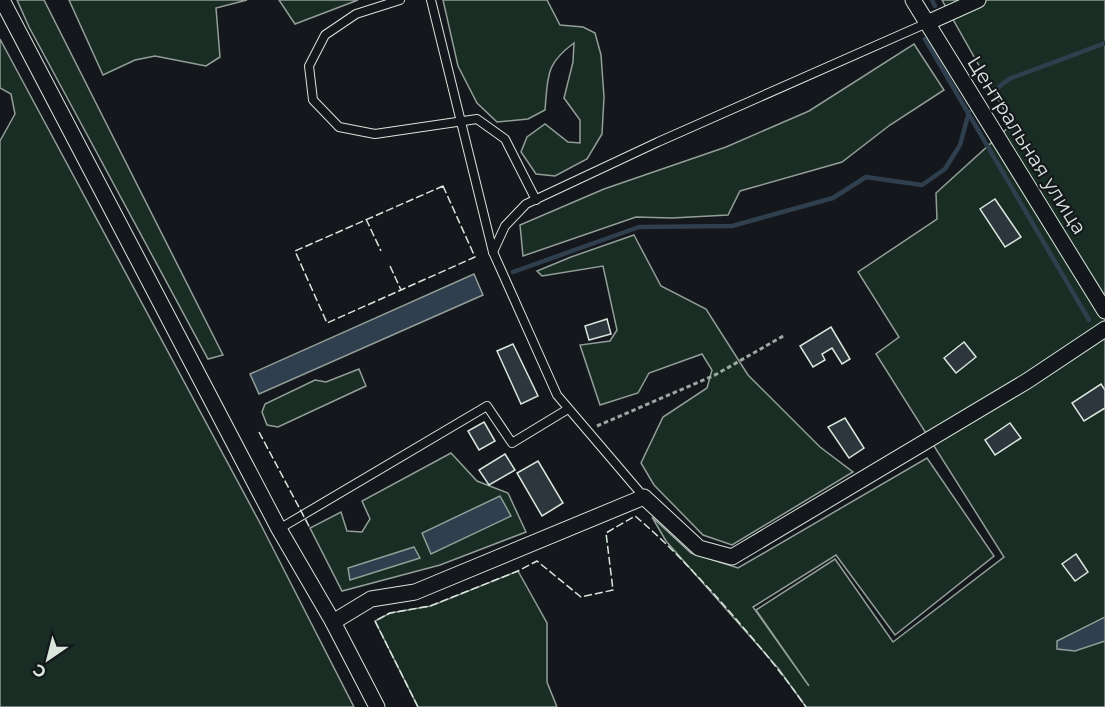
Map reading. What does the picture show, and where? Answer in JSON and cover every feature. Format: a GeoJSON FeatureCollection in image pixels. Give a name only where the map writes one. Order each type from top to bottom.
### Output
{"type":"FeatureCollection","features":[{"type":"Feature","properties":{"kind":"street"},"geometry":{"type":"LineString","coordinates":[[2,0],[279,529],[333,622],[377,707]]}},
{"type":"Feature","properties":{"kind":"street","name":"Центральная улица"},"geometry":{"type":"LineString","coordinates":[[913,0],[1105,311]]}},
{"type":"Feature","properties":{"kind":"street"},"geometry":{"type":"LineString","coordinates":[[927,22],[978,0]]}},
{"type":"Feature","properties":{"kind":"street"},"geometry":{"type":"LineString","coordinates":[[333,622],[371,599],[415,592],[644,498],[699,548],[732,557],[1028,381],[1105,329]]}},
{"type":"Feature","properties":{"kind":"lane"},"geometry":{"type":"LineString","coordinates":[[400,0],[356,14],[325,35],[309,66],[313,100],[339,127],[375,134],[477,119],[505,139],[536,200]]}},
{"type":"Feature","properties":{"kind":"lane"},"geometry":{"type":"LineString","coordinates":[[431,0],[493,252],[557,395],[644,498]]}},
{"type":"Feature","properties":{"kind":"lane"},"geometry":{"type":"LineString","coordinates":[[493,252],[505,226],[526,204],[658,142],[927,22]]}},
{"type":"Feature","properties":{"kind":"lane"},"geometry":{"type":"LineString","coordinates":[[279,529],[487,406],[512,443],[568,409]]}},
{"type":"Feature","properties":{"kind":"path"},"geometry":{"type":"LineString","coordinates":[[586,430],[716,375],[785,335]]}},
{"type":"Feature","properties":{"kind":"green space"},"geometry":{"type":"Polygon","coordinates":[[[17,0],[44,0],[223,355],[208,359],[29,27],[17,0]]]}},
{"type":"Feature","properties":{"kind":"green space"},"geometry":{"type":"Polygon","coordinates":[[[69,0],[247,0],[216,8],[220,57],[206,66],[155,56],[135,60],[103,75],[69,0]]]}},
{"type":"Feature","properties":{"kind":"green space"},"geometry":{"type":"Polygon","coordinates":[[[279,0],[358,0],[295,24],[279,0]]]}},
{"type":"Feature","properties":{"kind":"green space"},"geometry":{"type":"Polygon","coordinates":[[[443,0],[547,0],[560,25],[583,27],[595,33],[601,55],[604,97],[602,134],[587,159],[555,176],[536,174],[521,152],[527,137],[545,124],[568,142],[580,143],[580,120],[564,98],[573,62],[574,43],[553,65],[548,80],[545,110],[528,119],[497,122],[477,103],[458,66],[443,0]]]}},
{"type":"Feature","properties":{"kind":"green space"},"geometry":{"type":"Polygon","coordinates":[[[942,0],[1105,0],[1105,707],[806,707],[778,668],[666,541],[652,517],[691,553],[738,568],[927,458],[994,556],[895,635],[836,555],[753,607],[809,686],[756,610],[835,559],[893,642],[1004,557],[876,354],[899,337],[858,272],[937,219],[936,193],[1012,124],[942,0]]]}},
{"type":"Feature","properties":{"kind":"green space"},"geometry":{"type":"Polygon","coordinates":[[[0,39],[260,523],[354,707],[0,707],[0,141],[15,114],[11,94],[0,88],[0,39]]]}},
{"type":"Feature","properties":{"kind":"green space"},"geometry":{"type":"Polygon","coordinates":[[[914,44],[944,90],[890,125],[842,162],[740,191],[728,215],[636,217],[523,256],[520,225],[604,189],[726,147],[809,111],[914,44]]]}},
{"type":"Feature","properties":{"kind":"green space"},"geometry":{"type":"Polygon","coordinates":[[[634,235],[661,286],[706,309],[748,375],[820,447],[853,472],[732,545],[703,535],[654,485],[641,463],[663,417],[707,388],[712,370],[702,354],[649,373],[638,393],[600,405],[580,345],[610,341],[617,330],[603,266],[542,276],[537,271],[634,235]]]}},
{"type":"Feature","properties":{"kind":"green space"},"geometry":{"type":"Polygon","coordinates":[[[359,369],[366,386],[278,427],[267,425],[262,412],[265,404],[315,380],[326,382],[359,369]]]}},
{"type":"Feature","properties":{"kind":"green space"},"geometry":{"type":"Polygon","coordinates":[[[451,453],[477,481],[508,493],[526,532],[440,565],[342,591],[310,528],[341,512],[347,531],[362,532],[370,519],[362,501],[451,453]]]}},
{"type":"Feature","properties":{"kind":"green space"},"geometry":{"type":"Polygon","coordinates":[[[518,571],[547,623],[547,682],[557,707],[418,707],[375,621],[390,613],[431,606],[518,571]]]}},
{"type":"Feature","properties":{"kind":"water"},"geometry":{"type":"Polygon","coordinates":[[[474,274],[483,295],[259,394],[250,374],[474,274]]]}},
{"type":"Feature","properties":{"kind":"water"},"geometry":{"type":"Polygon","coordinates":[[[500,496],[511,516],[431,554],[422,533],[500,496]]]}},
{"type":"Feature","properties":{"kind":"water"},"geometry":{"type":"Polygon","coordinates":[[[414,547],[420,558],[350,580],[348,568],[414,547]]]}},
{"type":"Feature","properties":{"kind":"water"},"geometry":{"type":"Polygon","coordinates":[[[1105,617],[1105,641],[1075,651],[1057,649],[1057,641],[1105,617]]]}},
{"type":"Feature","properties":{"kind":"building"},"geometry":{"type":"Polygon","coordinates":[[[995,199],[1021,237],[1005,247],[980,209],[995,199]]]}},
{"type":"Feature","properties":{"kind":"building"},"geometry":{"type":"Polygon","coordinates":[[[607,319],[611,334],[589,340],[585,326],[607,319]]]}},
{"type":"Feature","properties":{"kind":"building"},"geometry":{"type":"Polygon","coordinates":[[[831,327],[850,359],[842,364],[832,348],[822,354],[825,360],[813,367],[800,346],[831,327]]]}},
{"type":"Feature","properties":{"kind":"building"},"geometry":{"type":"Polygon","coordinates":[[[964,342],[976,357],[956,373],[944,358],[964,342]]]}},
{"type":"Feature","properties":{"kind":"building"},"geometry":{"type":"Polygon","coordinates":[[[513,344],[538,396],[521,404],[497,351],[513,344]]]}},
{"type":"Feature","properties":{"kind":"building"},"geometry":{"type":"Polygon","coordinates":[[[1101,384],[1105,390],[1105,408],[1084,421],[1072,403],[1101,384]]]}},
{"type":"Feature","properties":{"kind":"building"},"geometry":{"type":"Polygon","coordinates":[[[845,418],[864,448],[849,458],[828,427],[845,418]]]}},
{"type":"Feature","properties":{"kind":"building"},"geometry":{"type":"Polygon","coordinates":[[[484,422],[495,441],[479,450],[468,431],[484,422]]]}},
{"type":"Feature","properties":{"kind":"building"},"geometry":{"type":"Polygon","coordinates":[[[1010,423],[1021,438],[995,455],[985,440],[1010,423]]]}},
{"type":"Feature","properties":{"kind":"building"},"geometry":{"type":"Polygon","coordinates":[[[505,454],[515,470],[489,485],[479,470],[505,454]]]}},
{"type":"Feature","properties":{"kind":"building"},"geometry":{"type":"Polygon","coordinates":[[[538,461],[563,503],[542,516],[517,473],[538,461]]]}},
{"type":"Feature","properties":{"kind":"building"},"geometry":{"type":"Polygon","coordinates":[[[1076,554],[1088,572],[1075,581],[1062,564],[1076,554]]]}},
{"type":"Feature","properties":{"kind":"waterway"},"geometry":{"type":"LineString","coordinates":[[932,0],[935,6]]}},
{"type":"Feature","properties":{"kind":"waterway"},"geometry":{"type":"LineString","coordinates":[[925,39],[1089,320]]}},
{"type":"Feature","properties":{"kind":"waterway"},"geometry":{"type":"LineString","coordinates":[[990,94],[1009,79],[1105,43]]}},
{"type":"Feature","properties":{"kind":"waterway"},"geometry":{"type":"LineString","coordinates":[[513,272],[639,227],[732,226],[833,198],[866,177],[922,185],[945,169],[960,145],[969,112]]}},
{"type":"Feature","properties":{"kind":"fence"},"geometry":{"type":"LineString","coordinates":[[443,186],[475,257],[327,323],[295,251],[443,186]]}},
{"type":"Feature","properties":{"kind":"fence"},"geometry":{"type":"LineString","coordinates":[[366,219],[381,251]]}},
{"type":"Feature","properties":{"kind":"fence"},"geometry":{"type":"LineString","coordinates":[[390,266],[401,290]]}},
{"type":"Feature","properties":{"kind":"fence"},"geometry":{"type":"LineString","coordinates":[[259,432],[310,528]]}},
{"type":"Feature","properties":{"kind":"fence"},"geometry":{"type":"LineString","coordinates":[[418,707],[375,621],[390,613],[430,606],[518,571],[537,561],[581,597],[613,590],[606,533],[635,516],[666,544],[713,593],[806,707]]}}]}
